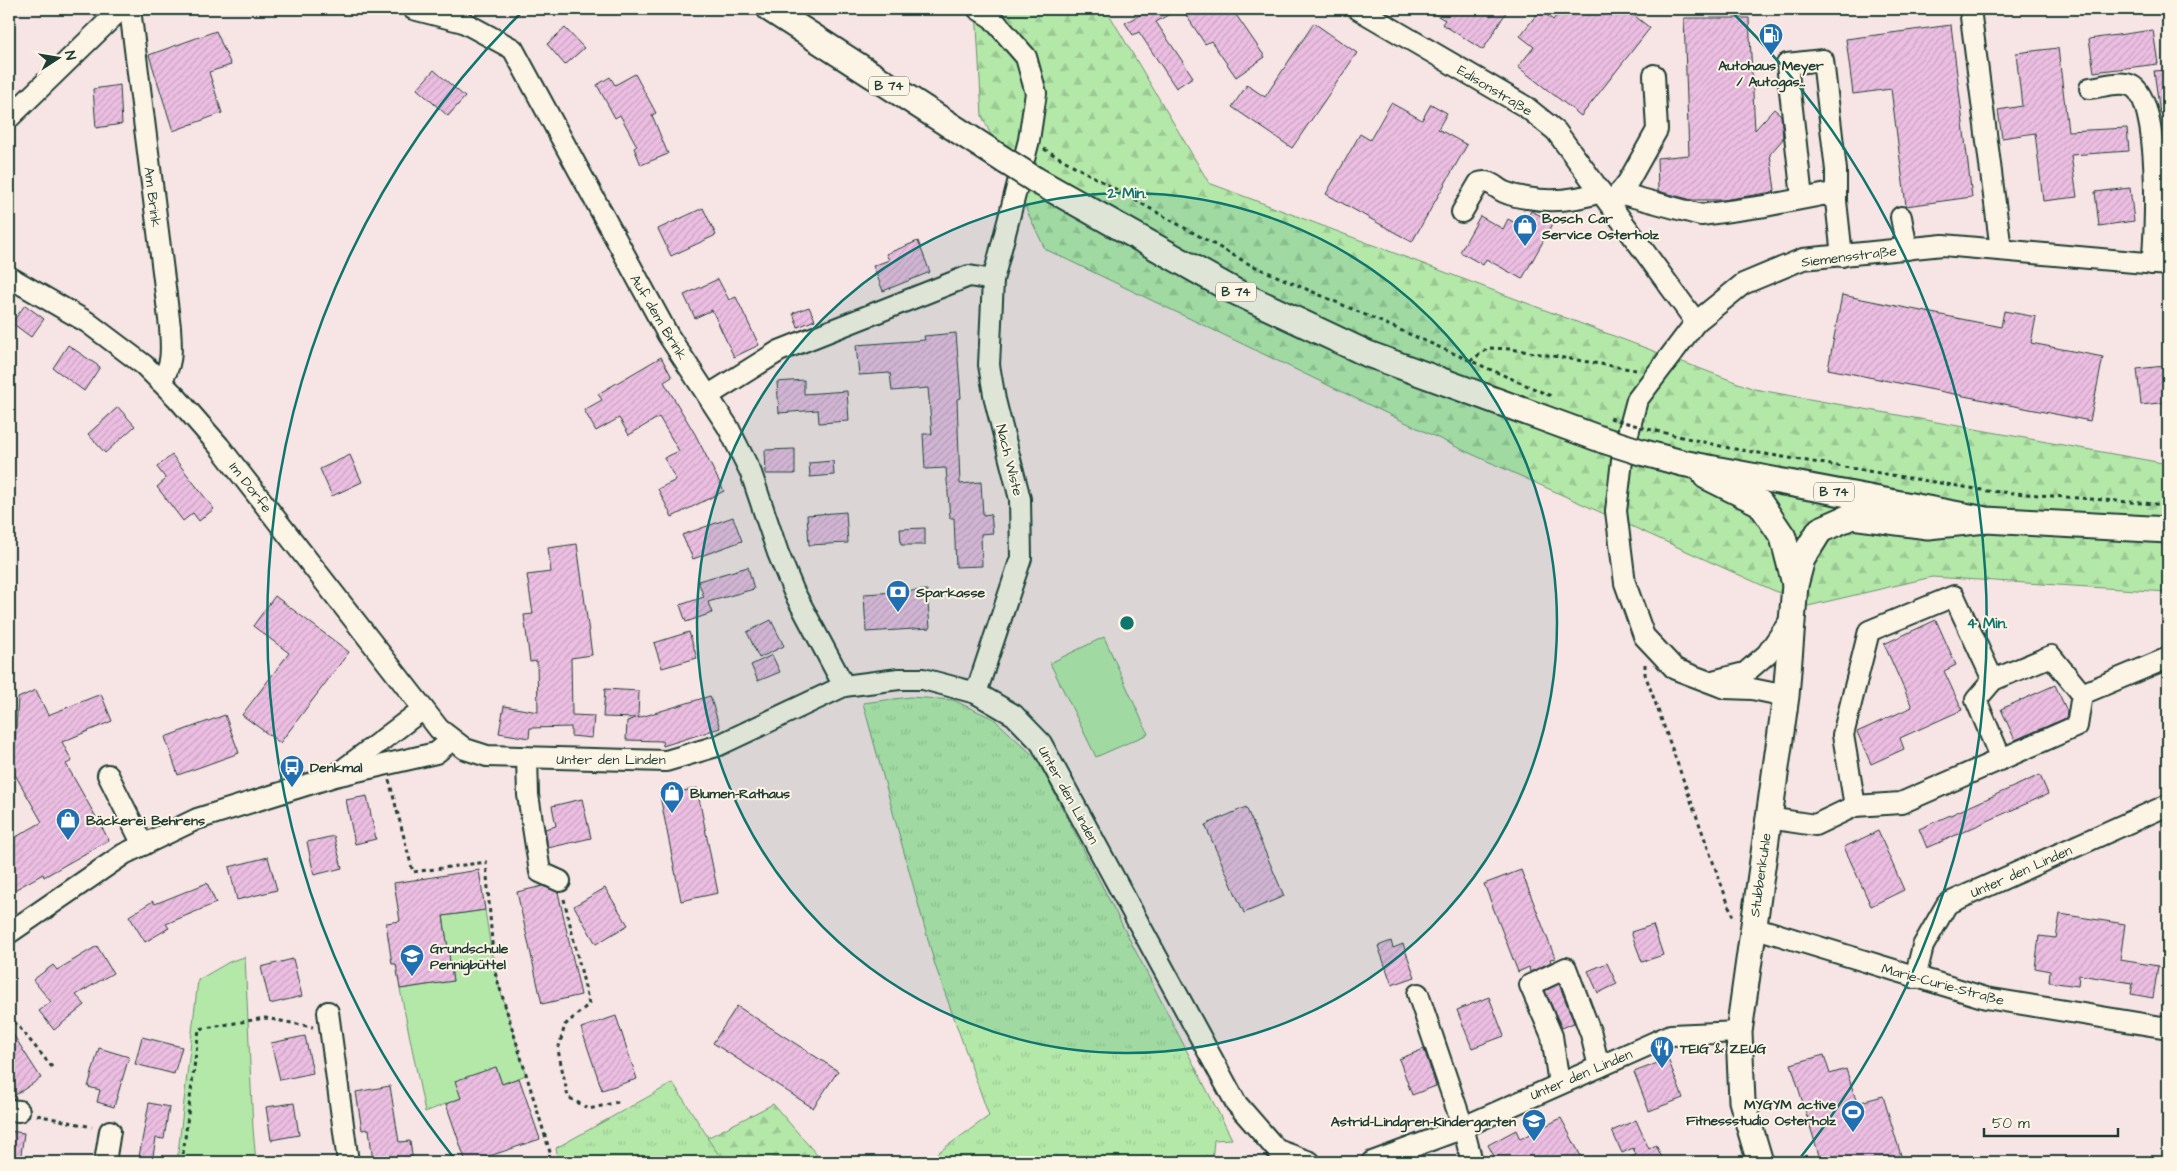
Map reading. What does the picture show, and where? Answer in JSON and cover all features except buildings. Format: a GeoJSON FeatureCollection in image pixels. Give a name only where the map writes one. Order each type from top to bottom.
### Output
{"type":"FeatureCollection","features":[{"type":"Feature","properties":{"kind":"main road","name":"B 74"},"geometry":{"type":"LineString","coordinates":[[770,9],[1034,179],[1234,291],[1368,354],[1644,441],[1760,503],[1783,537],[1795,585]]}},
{"type":"Feature","properties":{"kind":"main road","name":"B 74"},"geometry":{"type":"LineString","coordinates":[[1682,463],[1986,520],[2168,530]]}},
{"type":"Feature","properties":{"kind":"main road","name":"B 74"},"geometry":{"type":"LineString","coordinates":[[1795,585],[1802,559],[1820,530],[1852,516],[1928,526],[1986,520]]}},
{"type":"Feature","properties":{"kind":"main road","name":"Stubbenkuhle"},"geometry":{"type":"LineString","coordinates":[[1760,1162],[1742,1101],[1739,1032],[1786,696],[1795,585]]}},
{"type":"Feature","properties":{"kind":"street"},"geometry":{"type":"LineString","coordinates":[[9,118],[121,9]]}},
{"type":"Feature","properties":{"kind":"street","name":"Am Brink"},"geometry":{"type":"LineString","coordinates":[[130,9],[170,326],[172,353],[168,373],[160,381]]}},
{"type":"Feature","properties":{"kind":"street","name":"Auf dem Brink"},"geometry":{"type":"LineString","coordinates":[[413,9],[463,22],[513,49],[663,327],[709,395],[728,427],[750,473],[778,554],[794,592],[844,686]]}},
{"type":"Feature","properties":{"kind":"street","name":"Nach Wiste"},"geometry":{"type":"LineString","coordinates":[[976,694],[1021,558],[1020,500],[995,400],[990,365],[993,280],[1028,140],[1036,93],[1026,58],[992,18],[978,9]]}},
{"type":"Feature","properties":{"kind":"street","name":"Edisonstraße"},"geometry":{"type":"LineString","coordinates":[[1358,9],[1526,107],[1556,131],[1610,197],[1696,322]]}},
{"type":"Feature","properties":{"kind":"street"},"geometry":{"type":"LineString","coordinates":[[1970,9],[2001,250]]}},
{"type":"Feature","properties":{"kind":"street"},"geometry":{"type":"LineString","coordinates":[[1802,198],[1787,64],[1823,60],[1836,170],[1836,200],[1842,256]]}},
{"type":"Feature","properties":{"kind":"street"},"geometry":{"type":"LineString","coordinates":[[1610,197],[1637,167],[1657,130],[1654,75]]}},
{"type":"Feature","properties":{"kind":"street"},"geometry":{"type":"LineString","coordinates":[[2090,88],[2120,84],[2131,86],[2141,93],[2146,105],[2153,147],[2155,238],[2160,264]]}},
{"type":"Feature","properties":{"kind":"street"},"geometry":{"type":"LineString","coordinates":[[1462,212],[1479,183],[1483,182],[1488,182],[1503,192],[1535,199],[1572,201],[1610,197],[1701,215],[1765,206],[1827,194],[1836,200]]}},
{"type":"Feature","properties":{"kind":"street"},"geometry":{"type":"LineString","coordinates":[[1901,217],[1907,249]]}},
{"type":"Feature","properties":{"kind":"street","name":"Siemensstraße"},"geometry":{"type":"LineString","coordinates":[[1786,696],[1752,689],[1725,688],[1676,669],[1644,636],[1625,583],[1616,511],[1623,452],[1636,400],[1696,322],[1743,284],[1803,259],[1943,245],[2160,264]]}},
{"type":"Feature","properties":{"kind":"street"},"geometry":{"type":"LineString","coordinates":[[709,395],[779,351],[969,276],[993,280]]}},
{"type":"Feature","properties":{"kind":"street","name":"Im Dorfe"},"geometry":{"type":"LineString","coordinates":[[9,277],[87,322],[144,365],[160,381],[219,446],[423,709],[439,729],[452,740]]}},
{"type":"Feature","properties":{"kind":"street"},"geometry":{"type":"LineString","coordinates":[[1855,806],[1843,735],[1869,631],[1954,596],[1993,680]]}},
{"type":"Feature","properties":{"kind":"street"},"geometry":{"type":"LineString","coordinates":[[1707,682],[1745,673],[1767,654],[1792,618]]}},
{"type":"Feature","properties":{"kind":"street"},"geometry":{"type":"LineString","coordinates":[[2001,759],[1976,700],[1993,680],[2050,656],[2082,694]]}},
{"type":"Feature","properties":{"kind":"street"},"geometry":{"type":"LineString","coordinates":[[2082,694],[2168,658]]}},
{"type":"Feature","properties":{"kind":"street","name":"Unter den Linden"},"geometry":{"type":"LineString","coordinates":[[452,740],[465,750],[487,756],[666,762],[717,746],[844,686],[899,679],[923,680],[976,694],[1014,715],[1042,743],[1236,1103],[1277,1150],[1310,1162]]}},
{"type":"Feature","properties":{"kind":"street"},"geometry":{"type":"LineString","coordinates":[[1768,818],[1815,825],[1855,806],[1901,803],[2076,726],[2082,694]]}},
{"type":"Feature","properties":{"kind":"street"},"geometry":{"type":"LineString","coordinates":[[334,776],[423,709]]}},
{"type":"Feature","properties":{"kind":"street"},"geometry":{"type":"LineString","coordinates":[[9,933],[124,854],[197,819],[334,776],[386,766],[436,753],[452,740]]}},
{"type":"Feature","properties":{"kind":"street"},"geometry":{"type":"LineString","coordinates":[[527,758],[528,795],[540,872],[560,881]]}},
{"type":"Feature","properties":{"kind":"street"},"geometry":{"type":"LineString","coordinates":[[108,776],[143,845]]}},
{"type":"Feature","properties":{"kind":"street","name":"Unter den Linden"},"geometry":{"type":"LineString","coordinates":[[1915,978],[1924,946],[1947,904],[2168,805]]}},
{"type":"Feature","properties":{"kind":"street","name":"Marie-Curie-Straße"},"geometry":{"type":"LineString","coordinates":[[1753,927],[1915,978],[1986,998],[2168,1028]]}},
{"type":"Feature","properties":{"kind":"street"},"geometry":{"type":"LineString","coordinates":[[1559,1084],[1552,1036],[1530,985],[1566,968],[1591,1034],[1599,1067]]}},
{"type":"Feature","properties":{"kind":"street"},"geometry":{"type":"LineString","coordinates":[[1418,994],[1463,1126],[1472,1162]]}},
{"type":"Feature","properties":{"kind":"street"},"geometry":{"type":"LineString","coordinates":[[328,1012],[330,1042],[348,1162]]}},
{"type":"Feature","properties":{"kind":"street","name":"Unter den Linden"},"geometry":{"type":"LineString","coordinates":[[1372,1162],[1463,1126],[1671,1035],[1739,1032]]}},
{"type":"Feature","properties":{"kind":"street"},"geometry":{"type":"LineString","coordinates":[[105,1162],[110,1131]]}},
{"type":"Feature","properties":{"kind":"path"},"geometry":{"type":"LineString","coordinates":[[1028,140],[1249,264],[1552,397]]}},
{"type":"Feature","properties":{"kind":"path"},"geometry":{"type":"LineString","coordinates":[[1470,361],[1489,348],[1511,349],[1657,374]]}},
{"type":"Feature","properties":{"kind":"path"},"geometry":{"type":"LineString","coordinates":[[1602,415],[1606,429],[1644,441],[1729,448],[1988,492],[2168,505]]}},
{"type":"Feature","properties":{"kind":"path"},"geometry":{"type":"LineString","coordinates":[[1644,636],[1645,674],[1734,921],[1753,927]]}},
{"type":"Feature","properties":{"kind":"path"},"geometry":{"type":"LineString","coordinates":[[386,766],[413,872],[486,862],[494,969],[553,1162]]}},
{"type":"Feature","properties":{"kind":"path"},"geometry":{"type":"LineString","coordinates":[[560,881],[589,1004],[565,1025],[558,1050],[568,1097],[588,1109],[622,1101]]}},
{"type":"Feature","properties":{"kind":"path"},"geometry":{"type":"LineString","coordinates":[[9,1015],[52,1067]]}},
{"type":"Feature","properties":{"kind":"path"},"geometry":{"type":"LineString","coordinates":[[182,1162],[199,1028],[265,1018],[314,1027],[330,1042]]}},
{"type":"Feature","properties":{"kind":"path"},"geometry":{"type":"LineString","coordinates":[[14,1111],[110,1131]]}},
{"type":"Feature","properties":{"kind":"green space"},"geometry":{"type":"Polygon","coordinates":[[[976,9],[1106,9],[1209,183],[1754,389],[2168,464],[2168,592],[1932,577],[1808,606],[1465,451],[1045,249],[982,116],[976,9]]]}},
{"type":"Feature","properties":{"kind":"green space"},"geometry":{"type":"Polygon","coordinates":[[[1104,637],[1148,734],[1096,757],[1050,663],[1104,637]]]}},
{"type":"Feature","properties":{"kind":"green space"},"geometry":{"type":"Polygon","coordinates":[[[910,697],[953,700],[994,719],[1037,759],[1232,1139],[1214,1140],[1212,1162],[925,1162],[989,1116],[935,965],[863,703],[910,697]]]}},
{"type":"Feature","properties":{"kind":"green space"},"geometry":{"type":"Polygon","coordinates":[[[485,910],[494,969],[526,1075],[502,1084],[496,1067],[461,1098],[425,1112],[400,989],[453,981],[443,916],[485,910]]]}},
{"type":"Feature","properties":{"kind":"green space"},"geometry":{"type":"Polygon","coordinates":[[[245,957],[256,1162],[177,1162],[198,980],[231,961],[245,957]]]}},
{"type":"Feature","properties":{"kind":"green space"},"geometry":{"type":"Polygon","coordinates":[[[673,1083],[724,1162],[559,1162],[556,1148],[673,1083]]]}},
{"type":"Feature","properties":{"kind":"green space"},"geometry":{"type":"Polygon","coordinates":[[[773,1104],[823,1162],[724,1162],[707,1138],[773,1104]]]}},
{"type":"Feature","properties":{"kind":"place","name":"Autohaus Meyer / Autogas..."},"geometry":{"type":"Point","coordinates":[1771,56]}},
{"type":"Feature","properties":{"kind":"place","name":"Bosch Car Service Osterholz"},"geometry":{"type":"Point","coordinates":[1525,247]}},
{"type":"Feature","properties":{"kind":"place","name":"Sparkasse"},"geometry":{"type":"Point","coordinates":[898,613]}},
{"type":"Feature","properties":{"kind":"place","name":"Denkmal"},"geometry":{"type":"Point","coordinates":[292,788]}},
{"type":"Feature","properties":{"kind":"place","name":"Blumen-Rathaus"},"geometry":{"type":"Point","coordinates":[672,814]}},
{"type":"Feature","properties":{"kind":"place","name":"Bäckerei Behrens"},"geometry":{"type":"Point","coordinates":[68,841]}},
{"type":"Feature","properties":{"kind":"place","name":"Grundschule Pennigbüttel"},"geometry":{"type":"Point","coordinates":[412,977]}},
{"type":"Feature","properties":{"kind":"place","name":"TEIG & ZEUG"},"geometry":{"type":"Point","coordinates":[1662,1069]}},
{"type":"Feature","properties":{"kind":"place","name":"MYGYM active Fitnessstudio Osterholz"},"geometry":{"type":"Point","coordinates":[1853,1133]}},
{"type":"Feature","properties":{"kind":"place","name":"Astrid-Lindgren-Kindergarten"},"geometry":{"type":"Point","coordinates":[1534,1142]}}]}
